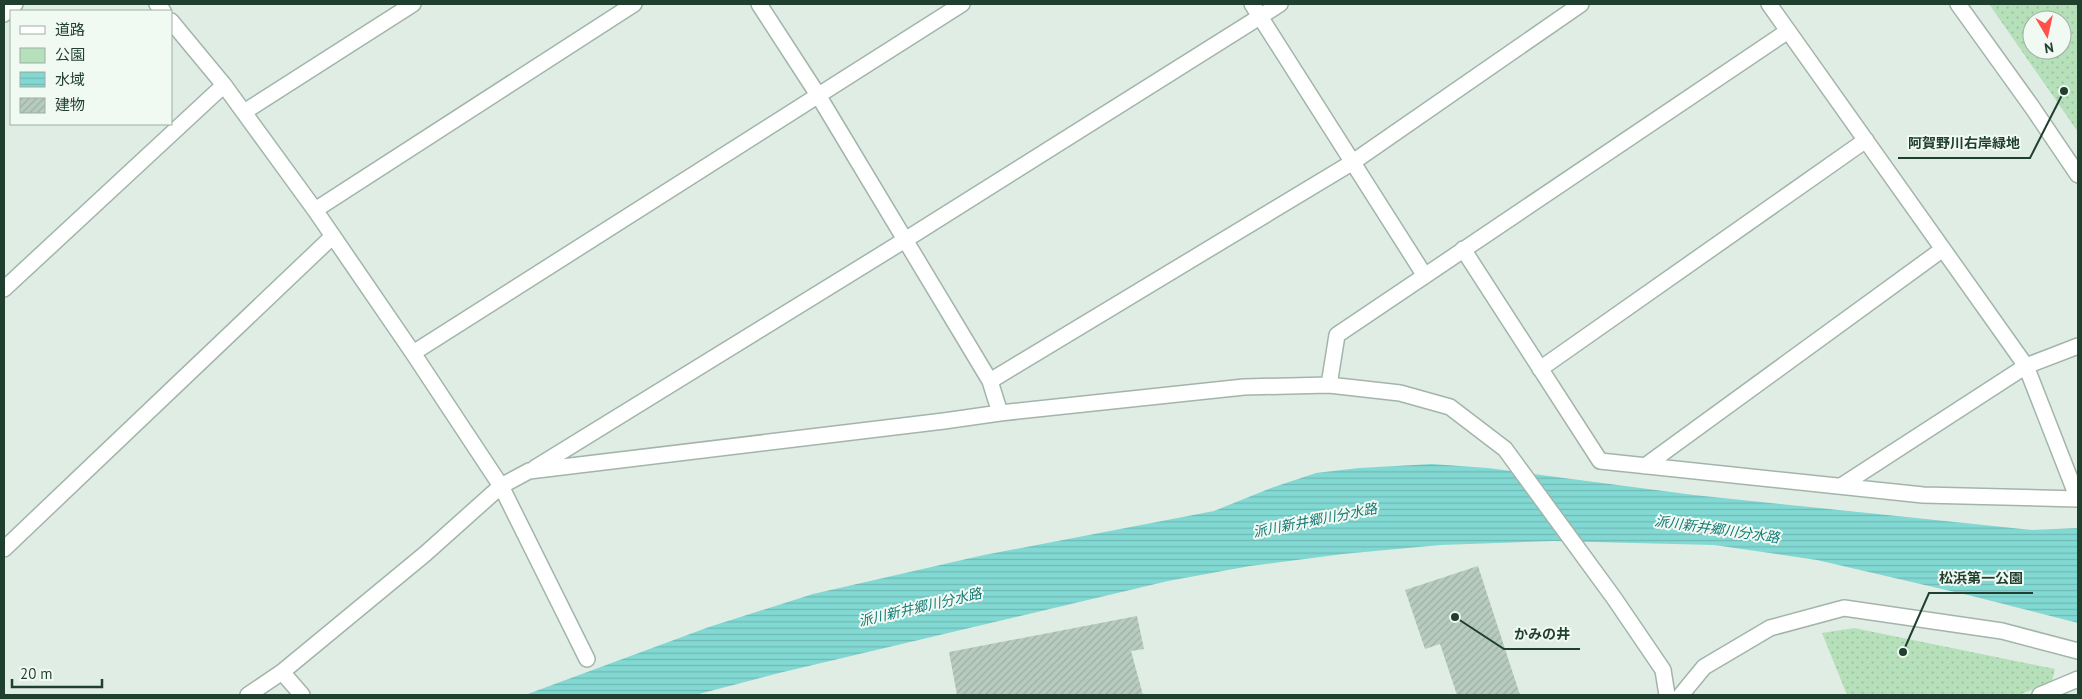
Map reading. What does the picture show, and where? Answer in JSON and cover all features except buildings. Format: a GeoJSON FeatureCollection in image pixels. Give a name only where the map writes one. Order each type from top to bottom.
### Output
{"type":"FeatureCollection","features":[{"type":"Feature","properties":{"kind":"street"},"geometry":{"type":"LineString","coordinates":[[4,14],[15,4]]}},
{"type":"Feature","properties":{"kind":"street"},"geometry":{"type":"LineString","coordinates":[[244,112],[413,4]]}},
{"type":"Feature","properties":{"kind":"street"},"geometry":{"type":"LineString","coordinates":[[315,210],[634,4]]}},
{"type":"Feature","properties":{"kind":"street"},"geometry":{"type":"LineString","coordinates":[[759,4],[818,95],[990,381],[1000,412]]}},
{"type":"Feature","properties":{"kind":"street"},"geometry":{"type":"LineString","coordinates":[[414,353],[962,4]]}},
{"type":"Feature","properties":{"kind":"street"},"geometry":{"type":"LineString","coordinates":[[248,695],[282,672],[424,554],[501,486],[529,472],[905,240],[1256,10],[1280,4]]}},
{"type":"Feature","properties":{"kind":"street"},"geometry":{"type":"LineString","coordinates":[[990,381],[1353,162],[1581,4]]}},
{"type":"Feature","properties":{"kind":"street"},"geometry":{"type":"LineString","coordinates":[[1463,250],[1600,461],[1923,495],[2078,499],[2026,366],[1769,4]]}},
{"type":"Feature","properties":{"kind":"street"},"geometry":{"type":"LineString","coordinates":[[1958,4],[2078,175]]}},
{"type":"Feature","properties":{"kind":"street"},"geometry":{"type":"LineString","coordinates":[[1256,10],[1425,276]]}},
{"type":"Feature","properties":{"kind":"street"},"geometry":{"type":"LineString","coordinates":[[172,22],[224,85],[315,210],[414,353],[501,486],[587,659]]}},
{"type":"Feature","properties":{"kind":"street"},"geometry":{"type":"LineString","coordinates":[[1329,385],[1337,335],[1788,31]]}},
{"type":"Feature","properties":{"kind":"street"},"geometry":{"type":"LineString","coordinates":[[4,289],[224,85]]}},
{"type":"Feature","properties":{"kind":"street"},"geometry":{"type":"LineString","coordinates":[[1540,369],[1866,140]]}},
{"type":"Feature","properties":{"kind":"street"},"geometry":{"type":"LineString","coordinates":[[4,549],[333,236]]}},
{"type":"Feature","properties":{"kind":"street"},"geometry":{"type":"LineString","coordinates":[[1645,466],[1942,249]]}},
{"type":"Feature","properties":{"kind":"street"},"geometry":{"type":"LineString","coordinates":[[1841,486],[2026,366],[2078,346]]}},
{"type":"Feature","properties":{"kind":"street"},"geometry":{"type":"LineString","coordinates":[[529,472],[944,421],[1000,412],[1244,387],[1329,385],[1400,394],[1450,407],[1505,449],[1614,598],[1663,670],[1667,695]]}},
{"type":"Feature","properties":{"kind":"street"},"geometry":{"type":"LineString","coordinates":[[1681,695],[1704,667],[1770,628],[1844,608],[2002,631],[2078,651]]}},
{"type":"Feature","properties":{"kind":"street"},"geometry":{"type":"LineString","coordinates":[[282,672],[302,695]]}},
{"type":"Feature","properties":{"kind":"street"},"geometry":{"type":"LineString","coordinates":[[2040,695],[2078,679]]}},
{"type":"Feature","properties":{"kind":"green space"},"geometry":{"type":"Polygon","coordinates":[[[1989,4],[2078,4],[2078,132],[2028,60],[2072,60],[2072,10],[2022,10],[2022,51],[1989,4]]]}},
{"type":"Feature","properties":{"kind":"green space"},"geometry":{"type":"Polygon","coordinates":[[[1854,628],[2055,669],[2052,681],[2019,695],[1847,695],[1822,633],[1854,628]]]}},
{"type":"Feature","properties":{"kind":"water","name":"派川新井郷川分水路"},"geometry":{"type":"Polygon","coordinates":[[[1432,464],[1488,468],[1694,495],[2032,530],[2078,528],[2078,623],[1817,560],[1714,545],[1554,541],[1440,545],[1343,554],[1250,566],[1168,581],[779,673],[695,695],[525,695],[709,627],[813,594],[984,555],[1214,511],[1271,488],[1316,473],[1359,468],[1432,464]]]}},
{"type":"Feature","properties":{"kind":"place","name":"阿賀野川右岸緑地"},"geometry":{"type":"Point","coordinates":[2064,91]}},
{"type":"Feature","properties":{"kind":"place","name":"かみの井"},"geometry":{"type":"Point","coordinates":[1455,617]}},
{"type":"Feature","properties":{"kind":"place","name":"松浜第一公園"},"geometry":{"type":"Point","coordinates":[1903,652]}}]}
